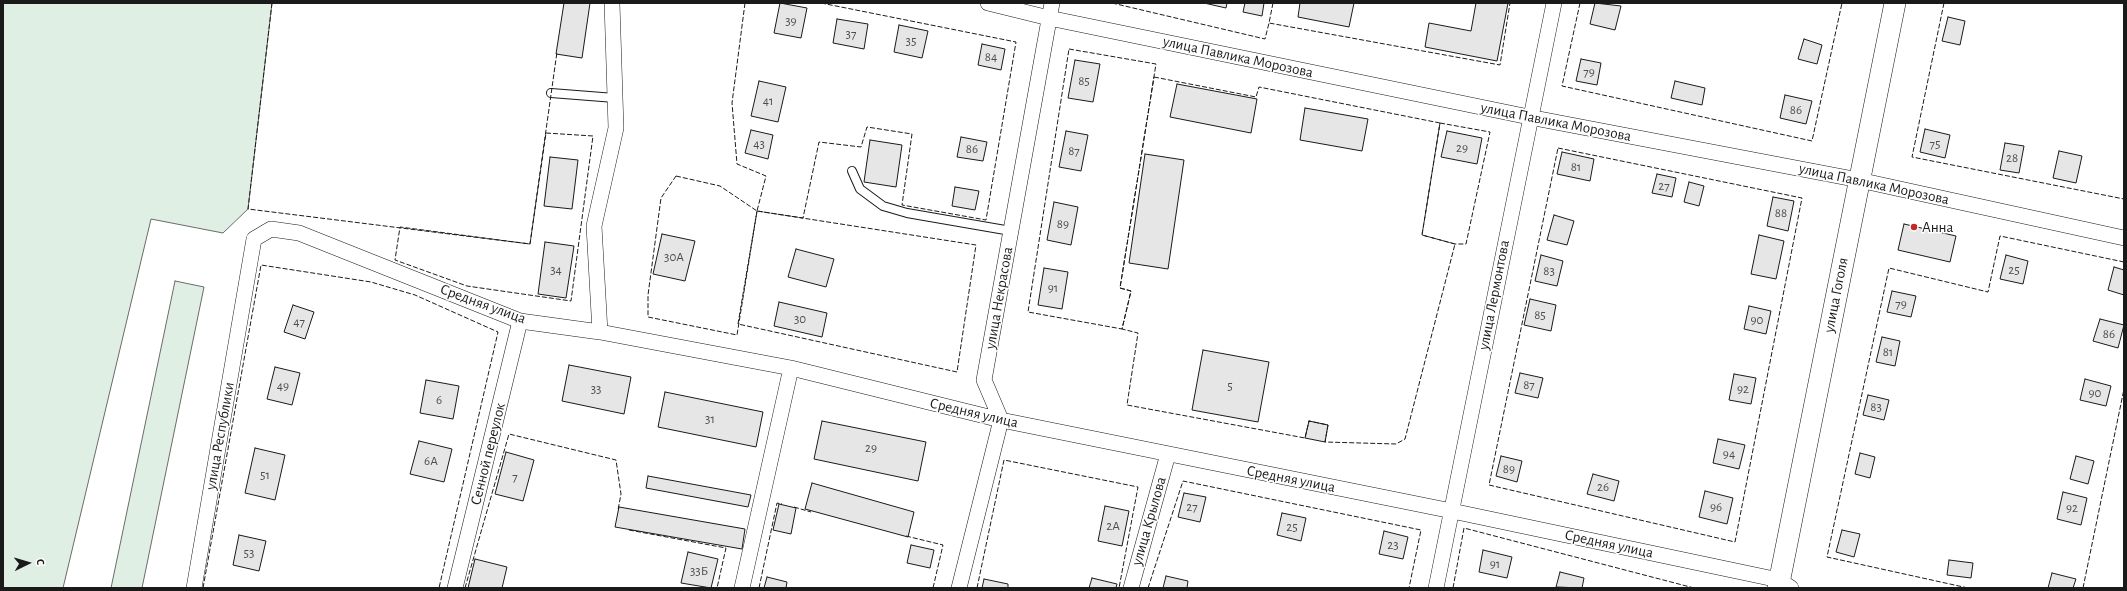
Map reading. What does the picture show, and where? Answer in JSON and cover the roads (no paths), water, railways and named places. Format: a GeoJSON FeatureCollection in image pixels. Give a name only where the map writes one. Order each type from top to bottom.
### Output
{"type":"FeatureCollection","features":[{"type":"Feature","properties":{"kind":"street"},"geometry":{"type":"LineString","coordinates":[[600,332],[594,226],[616,128],[612,3]]}},
{"type":"Feature","properties":{"kind":"street","name":"улица Павлика Морозова"},"geometry":{"type":"LineString","coordinates":[[988,3],[1049,18],[1529,117],[1859,180],[2124,238]]}},
{"type":"Feature","properties":{"kind":"street","name":"улица Некрасова"},"geometry":{"type":"LineString","coordinates":[[1001,420],[984,380],[1052,3]]}},
{"type":"Feature","properties":{"kind":"street","name":"улица Лермонтова"},"geometry":{"type":"LineString","coordinates":[[1436,588],[1529,117],[1554,3]]}},
{"type":"Feature","properties":{"kind":"street","name":"улица Гоголя"},"geometry":{"type":"LineString","coordinates":[[1783,585],[1859,180],[1895,3]]}},
{"type":"Feature","properties":{"kind":"street","name":"Средняя улица"},"geometry":{"type":"LineString","coordinates":[[246,284],[254,239],[271,229],[299,233],[520,321],[600,332],[791,368],[1001,420],[1452,511],[1783,585]]}},
{"type":"Feature","properties":{"kind":"street","name":"улица Республики"},"geometry":{"type":"LineString","coordinates":[[194,588],[246,284]]}},
{"type":"Feature","properties":{"kind":"street","name":"Сенной переулок"},"geometry":{"type":"LineString","coordinates":[[456,588],[520,321]]}},
{"type":"Feature","properties":{"kind":"street"},"geometry":{"type":"LineString","coordinates":[[742,588],[791,368]]}},
{"type":"Feature","properties":{"kind":"street"},"geometry":{"type":"LineString","coordinates":[[959,588],[1001,420]]}},
{"type":"Feature","properties":{"kind":"street","name":"улица Крылова"},"geometry":{"type":"LineString","coordinates":[[1131,588],[1168,454]]}},
{"type":"Feature","properties":{"kind":"lane"},"geometry":{"type":"LineString","coordinates":[[551,93],[615,98]]}},
{"type":"Feature","properties":{"kind":"lane"},"geometry":{"type":"LineString","coordinates":[[852,171],[860,189],[883,206],[907,213],[1011,231]]}},
{"type":"Feature","properties":{"kind":"place","name":"Анна"},"geometry":{"type":"Point","coordinates":[1914,227]}}]}
